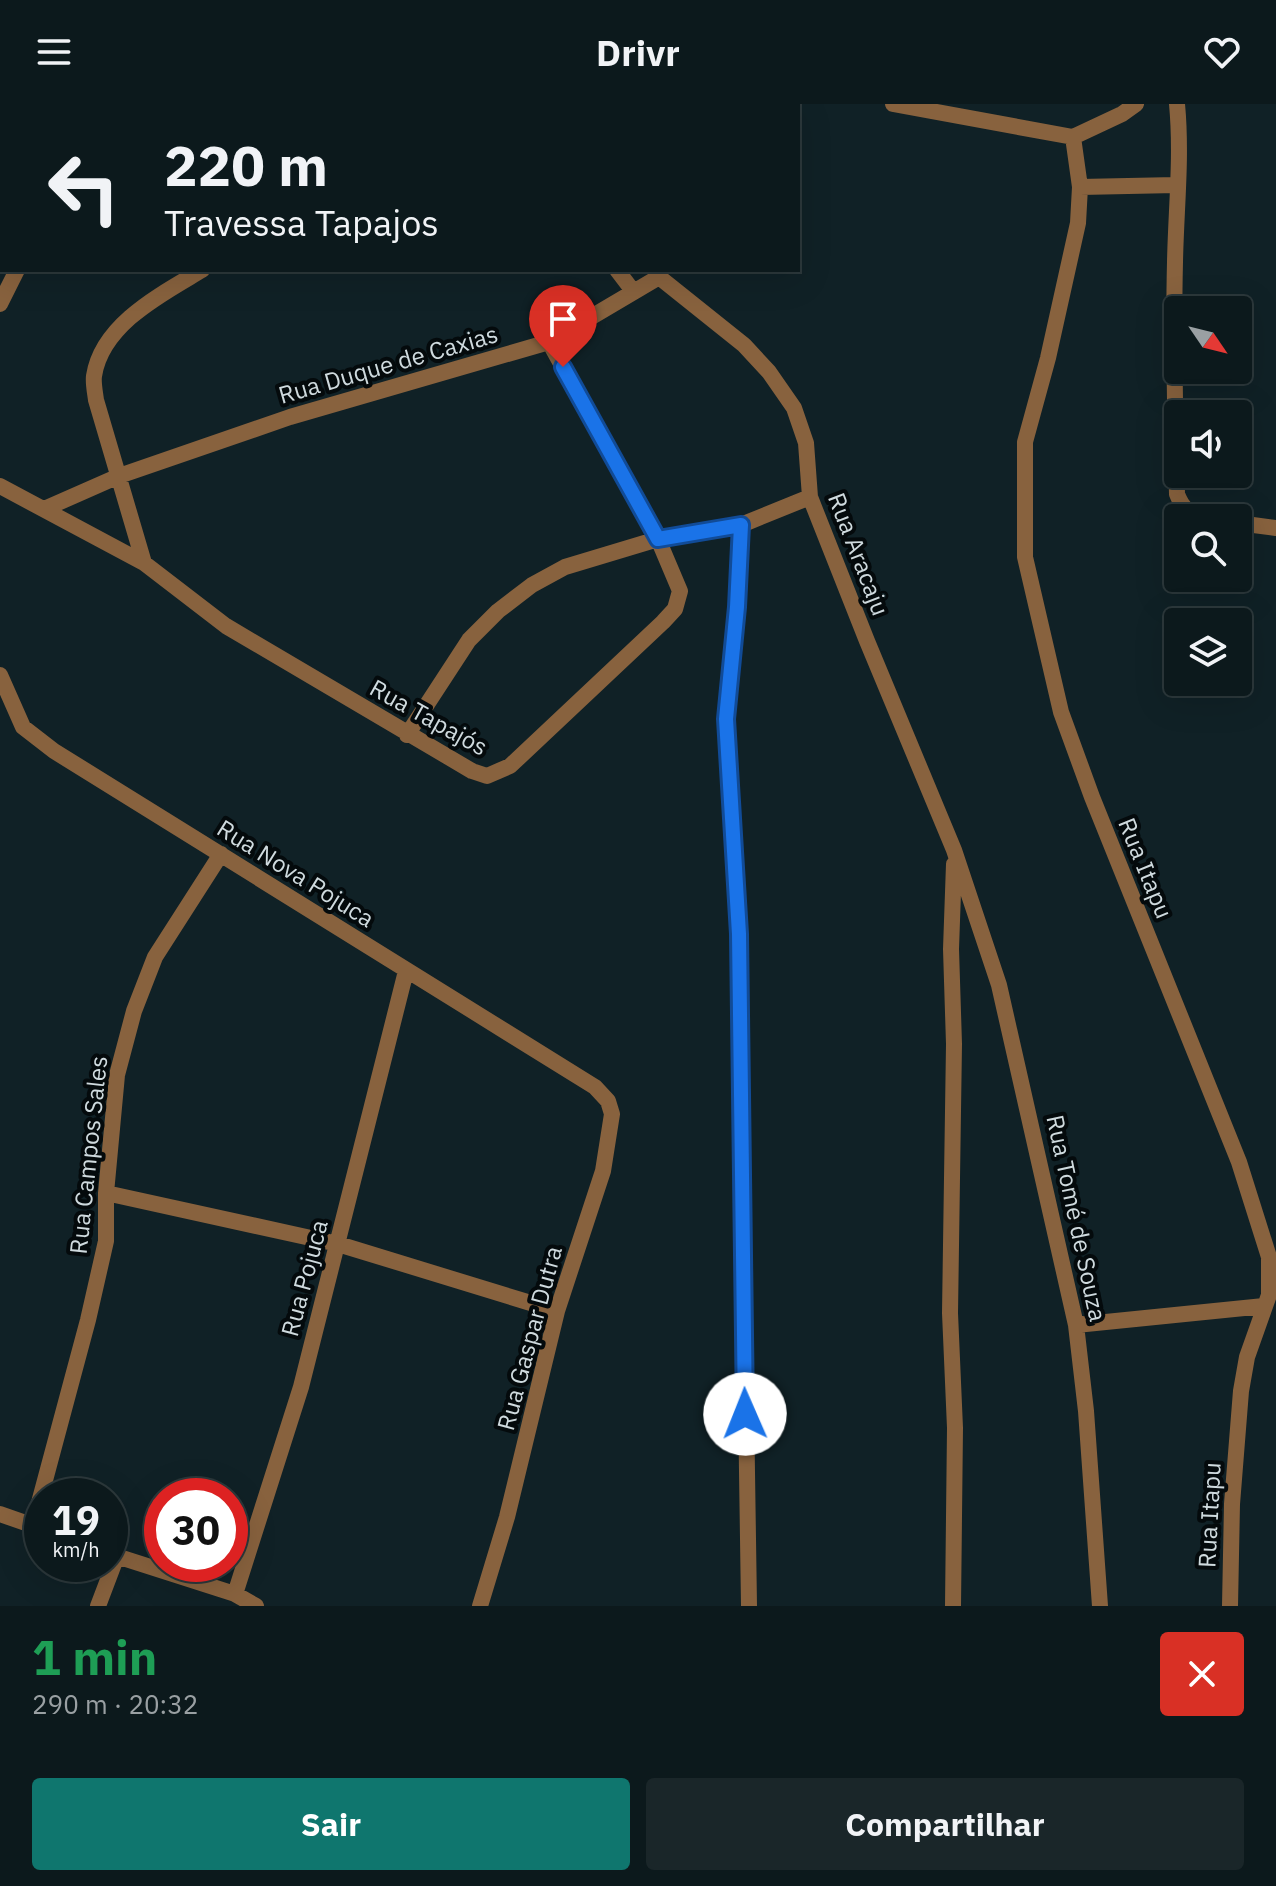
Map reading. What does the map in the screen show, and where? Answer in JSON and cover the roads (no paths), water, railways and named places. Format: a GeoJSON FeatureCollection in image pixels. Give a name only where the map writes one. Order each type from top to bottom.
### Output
{"type":"FeatureCollection","features":[{"type":"Feature","properties":{"kind":"street"},"geometry":{"type":"LineString","coordinates":[[893,104],[1073,137],[1136,104]]}},
{"type":"Feature","properties":{"kind":"street"},"geometry":{"type":"LineString","coordinates":[[1177,104],[1181,137],[1176,185],[1173,342],[1177,494],[1180,504]]}},
{"type":"Feature","properties":{"kind":"street","name":"Rua Itapu"},"geometry":{"type":"LineString","coordinates":[[1073,137],[1080,187],[1078,223],[1048,358],[1025,442],[1025,557],[1061,712],[1119,866],[1239,1162],[1269,1257],[1269,1295],[1247,1357],[1241,1391],[1232,1504],[1230,1606]]}},
{"type":"Feature","properties":{"kind":"street"},"geometry":{"type":"LineString","coordinates":[[1080,187],[1176,185]]}},
{"type":"Feature","properties":{"kind":"street"},"geometry":{"type":"LineString","coordinates":[[0,304],[16,272]]}},
{"type":"Feature","properties":{"kind":"street"},"geometry":{"type":"LineString","coordinates":[[144,563],[96,400],[93,378],[99,356],[127,322],[156,298],[199,272]]}},
{"type":"Feature","properties":{"kind":"street"},"geometry":{"type":"LineString","coordinates":[[619,272],[633,291]]}},
{"type":"Feature","properties":{"kind":"street","name":"Rua Duque de Caxias"},"geometry":{"type":"LineString","coordinates":[[44,509],[119,476],[290,417],[549,342],[658,273]]}},
{"type":"Feature","properties":{"kind":"street","name":"Rua Aracaju"},"geometry":{"type":"LineString","coordinates":[[658,273],[744,345],[769,372],[794,408],[806,443],[810,497],[954,850]]}},
{"type":"Feature","properties":{"kind":"street","name":"Rua Tapajós"},"geometry":{"type":"LineString","coordinates":[[0,486],[144,563],[226,626],[407,735],[487,776],[510,766],[675,609],[680,591],[658,539],[549,342]]}},
{"type":"Feature","properties":{"kind":"street"},"geometry":{"type":"LineString","coordinates":[[407,735],[469,640],[521,594],[565,567],[658,539],[741,525],[810,497]]}},
{"type":"Feature","properties":{"kind":"street"},"geometry":{"type":"LineString","coordinates":[[741,525],[726,719],[740,964],[749,1606]]}},
{"type":"Feature","properties":{"kind":"street"},"geometry":{"type":"LineString","coordinates":[[1252,525],[1276,528]]}},
{"type":"Feature","properties":{"kind":"street","name":"Rua Nova Pojuca"},"geometry":{"type":"LineString","coordinates":[[0,675],[23,727],[37,739],[595,1087]]}},
{"type":"Feature","properties":{"kind":"street"},"geometry":{"type":"LineString","coordinates":[[953,1606],[955,1428],[950,1313],[954,850]]}},
{"type":"Feature","properties":{"kind":"street","name":"Rua Tomé de Souza"},"geometry":{"type":"LineString","coordinates":[[954,850],[999,985],[1076,1325],[1086,1411],[1100,1606]]}},
{"type":"Feature","properties":{"kind":"street","name":"Rua Campos Sales"},"geometry":{"type":"LineString","coordinates":[[49,1478],[103,1254],[117,1075],[134,1011],[155,957],[221,854]]}},
{"type":"Feature","properties":{"kind":"street","name":"Rua Pojuca"},"geometry":{"type":"LineString","coordinates":[[235,1594],[301,1387],[406,971]]}},
{"type":"Feature","properties":{"kind":"street","name":"Rua Gaspar Dutra"},"geometry":{"type":"LineString","coordinates":[[480,1606],[507,1517],[557,1311],[603,1171],[612,1114],[608,1101],[595,1087]]}},
{"type":"Feature","properties":{"kind":"street"},"geometry":{"type":"LineString","coordinates":[[106,1193],[338,1244],[557,1311]]}},
{"type":"Feature","properties":{"kind":"street"},"geometry":{"type":"LineString","coordinates":[[1076,1325],[1264,1306]]}},
{"type":"Feature","properties":{"kind":"street"},"geometry":{"type":"LineString","coordinates":[[0,1514],[24,1522]]}},
{"type":"Feature","properties":{"kind":"street"},"geometry":{"type":"LineString","coordinates":[[128,1560],[235,1594],[256,1606]]}},
{"type":"Feature","properties":{"kind":"street"},"geometry":{"type":"LineString","coordinates":[[98,1606],[105,1582]]}}]}
